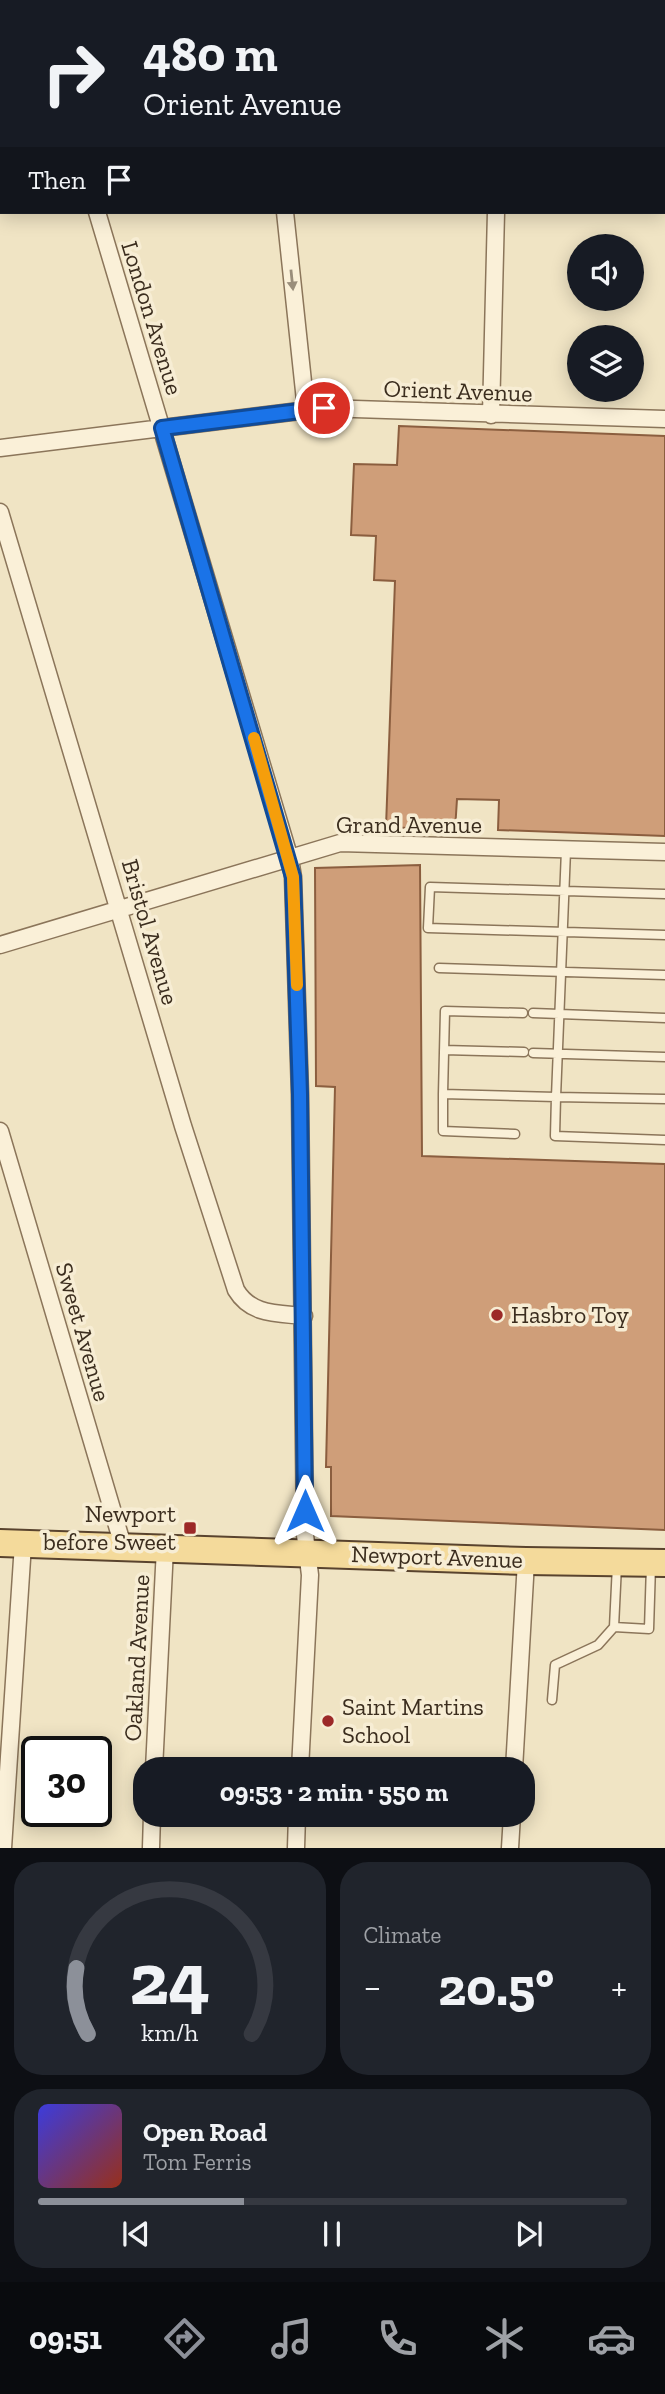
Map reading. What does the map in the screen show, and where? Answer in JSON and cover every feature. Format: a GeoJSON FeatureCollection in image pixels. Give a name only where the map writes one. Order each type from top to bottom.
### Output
{"type":"FeatureCollection","features":[{"type":"Feature","properties":{"kind":"main road","name":"Newport Avenue"},"geometry":{"type":"LineString","coordinates":[[11,1544],[658,1562]]}},
{"type":"Feature","properties":{"kind":"street","name":"London Avenue"},"geometry":{"type":"LineString","coordinates":[[98,214],[293,877],[300,1094],[307,1552],[310,1575],[301,1757]]}},
{"type":"Feature","properties":{"kind":"street"},"geometry":{"type":"LineString","coordinates":[[285,214],[306,410]]}},
{"type":"Feature","properties":{"kind":"street"},"geometry":{"type":"LineString","coordinates":[[491,415],[496,214]]}},
{"type":"Feature","properties":{"kind":"street","name":"Orient Avenue"},"geometry":{"type":"LineString","coordinates":[[0,448],[324,408],[665,419]]}},
{"type":"Feature","properties":{"kind":"street","name":"Bristol Avenue"},"geometry":{"type":"LineString","coordinates":[[0,512],[183,1126],[236,1290],[244,1303],[260,1310],[304,1316]]}},
{"type":"Feature","properties":{"kind":"street","name":"Grand Avenue"},"geometry":{"type":"LineString","coordinates":[[0,945],[340,843],[665,852]]}},
{"type":"Feature","properties":{"kind":"street","name":"Sweet Avenue"},"geometry":{"type":"LineString","coordinates":[[0,1131],[122,1546]]}},
{"type":"Feature","properties":{"kind":"street"},"geometry":{"type":"LineString","coordinates":[[3,1848],[11,1544]]}},
{"type":"Feature","properties":{"kind":"street","name":"Oakland Avenue"},"geometry":{"type":"LineString","coordinates":[[156,1757],[165,1548]]}},
{"type":"Feature","properties":{"kind":"street"},"geometry":{"type":"LineString","coordinates":[[515,1757],[526,1560]]}},
{"type":"Feature","properties":{"kind":"street"},"geometry":{"type":"LineString","coordinates":[[151,1848],[152,1827]]}},
{"type":"Feature","properties":{"kind":"street"},"geometry":{"type":"LineString","coordinates":[[296,1848],[297,1827]]}},
{"type":"Feature","properties":{"kind":"street"},"geometry":{"type":"LineString","coordinates":[[510,1848],[511,1827]]}},
{"type":"Feature","properties":{"kind":"lane"},"geometry":{"type":"LineString","coordinates":[[566,850],[555,1136],[665,1140]]}},
{"type":"Feature","properties":{"kind":"lane"},"geometry":{"type":"LineString","coordinates":[[665,894],[430,887],[428,928],[665,935]]}},
{"type":"Feature","properties":{"kind":"lane"},"geometry":{"type":"LineString","coordinates":[[439,968],[665,975]]}},
{"type":"Feature","properties":{"kind":"lane"},"geometry":{"type":"LineString","coordinates":[[516,1134],[443,1131],[445,1011],[523,1013]]}},
{"type":"Feature","properties":{"kind":"lane"},"geometry":{"type":"LineString","coordinates":[[533,1013],[665,1018]]}},
{"type":"Feature","properties":{"kind":"lane"},"geometry":{"type":"LineString","coordinates":[[444,1050],[665,1057]]}},
{"type":"Feature","properties":{"kind":"lane"},"geometry":{"type":"LineString","coordinates":[[443,1094],[665,1099]]}},
{"type":"Feature","properties":{"kind":"lane"},"geometry":{"type":"LineString","coordinates":[[552,1700],[555,1665],[598,1645],[614,1627],[617,1562]]}},
{"type":"Feature","properties":{"kind":"lane"},"geometry":{"type":"LineString","coordinates":[[614,1627],[649,1629],[658,1562]]}},
{"type":"Feature","properties":{"kind":"building"},"geometry":{"type":"Polygon","coordinates":[[[399,426],[665,436],[665,836],[498,830],[499,800],[457,799],[455,830],[386,827],[395,581],[374,580],[376,536],[351,535],[354,464],[397,465],[399,426]]]}},
{"type":"Feature","properties":{"kind":"building","name":"Hasbro Toy"},"geometry":{"type":"Polygon","coordinates":[[[420,865],[422,1156],[665,1164],[665,1530],[331,1516],[331,1467],[326,1467],[335,1087],[316,1086],[315,868],[420,865]]]}},
{"type":"Feature","properties":{"kind":"slow traffic"},"geometry":{"type":"LineString","coordinates":[[254,738],[293,877],[297,985]]}},
{"type":"Feature","properties":{"kind":"place","name":"Hasbro Toy"},"geometry":{"type":"Point","coordinates":[497,1315]}},
{"type":"Feature","properties":{"kind":"place","name":"Newport before Sweet"},"geometry":{"type":"Point","coordinates":[190,1528]}},
{"type":"Feature","properties":{"kind":"place","name":"Saint Martins School"},"geometry":{"type":"Point","coordinates":[328,1721]}},
{"type":"Feature","properties":{"kind":"route"},"geometry":{"type":"LineString","coordinates":[[305,1511],[300,1094],[293,877],[162,428],[324,408]]}}]}
